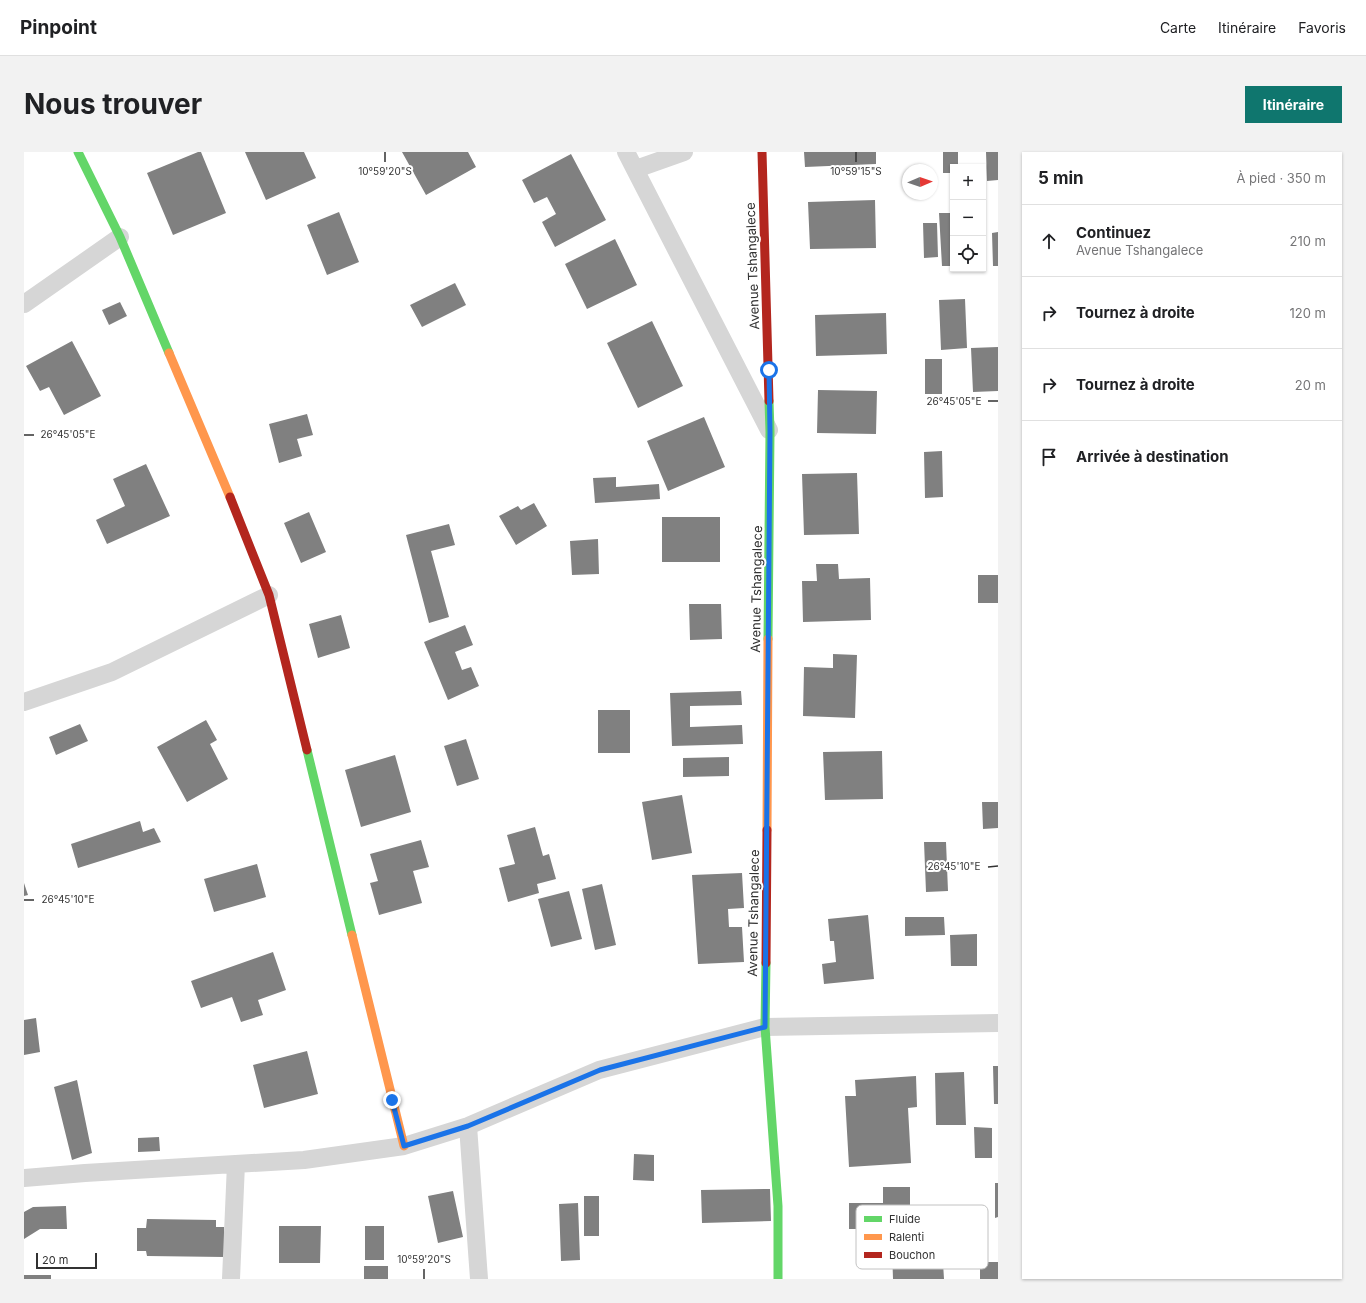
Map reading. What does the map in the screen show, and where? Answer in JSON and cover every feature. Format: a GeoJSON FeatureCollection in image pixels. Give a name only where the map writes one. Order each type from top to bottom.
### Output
{"type":"FeatureCollection","features":[{"type":"Feature","properties":{"kind":"street"},"geometry":{"type":"LineString","coordinates":[[78,152],[120,237],[234,506],[269,595],[404,1146]]}},
{"type":"Feature","properties":{"kind":"street"},"geometry":{"type":"LineString","coordinates":[[626,152],[770,432]]}},
{"type":"Feature","properties":{"kind":"street"},"geometry":{"type":"LineString","coordinates":[[636,169],[684,152]]}},
{"type":"Feature","properties":{"kind":"street","name":"Avenue Tshangalece"},"geometry":{"type":"LineString","coordinates":[[762,152],[770,432],[765,1027],[778,1206],[778,1279]]}},
{"type":"Feature","properties":{"kind":"street"},"geometry":{"type":"LineString","coordinates":[[24,304],[120,237]]}},
{"type":"Feature","properties":{"kind":"street"},"geometry":{"type":"LineString","coordinates":[[24,702],[112,672],[269,595]]}},
{"type":"Feature","properties":{"kind":"street"},"geometry":{"type":"LineString","coordinates":[[24,1178],[304,1160],[404,1146],[468,1126],[600,1070],[765,1027],[998,1023]]}},
{"type":"Feature","properties":{"kind":"street"},"geometry":{"type":"LineString","coordinates":[[468,1126],[479,1279]]}},
{"type":"Feature","properties":{"kind":"street"},"geometry":{"type":"LineString","coordinates":[[231,1279],[236,1164]]}},
{"type":"Feature","properties":{"kind":"building"},"geometry":{"type":"Polygon","coordinates":[[[201,152],[226,213],[173,235],[147,173],[201,152]]]}},
{"type":"Feature","properties":{"kind":"building"},"geometry":{"type":"Polygon","coordinates":[[[245,152],[304,152],[316,178],[266,200],[245,152]]]}},
{"type":"Feature","properties":{"kind":"building"},"geometry":{"type":"Polygon","coordinates":[[[402,152],[468,152],[476,167],[426,195],[402,152]]]}},
{"type":"Feature","properties":{"kind":"building"},"geometry":{"type":"Polygon","coordinates":[[[804,152],[876,152],[876,164],[805,167],[804,152]]]}},
{"type":"Feature","properties":{"kind":"building"},"geometry":{"type":"Polygon","coordinates":[[[943,152],[958,152],[958,164],[950,164],[950,173],[943,173],[943,152]]]}},
{"type":"Feature","properties":{"kind":"building"},"geometry":{"type":"Polygon","coordinates":[[[986,152],[998,152],[998,180],[987,181],[986,152]]]}},
{"type":"Feature","properties":{"kind":"building"},"geometry":{"type":"Polygon","coordinates":[[[571,154],[606,220],[555,247],[542,222],[556,214],[547,197],[534,203],[522,180],[571,154]]]}},
{"type":"Feature","properties":{"kind":"building"},"geometry":{"type":"Polygon","coordinates":[[[875,200],[876,248],[810,249],[808,202],[875,200]]]}},
{"type":"Feature","properties":{"kind":"building"},"geometry":{"type":"Polygon","coordinates":[[[339,212],[359,262],[327,275],[307,225],[339,212]]]}},
{"type":"Feature","properties":{"kind":"building"},"geometry":{"type":"Polygon","coordinates":[[[939,213],[950,213],[950,266],[942,266],[939,213]]]}},
{"type":"Feature","properties":{"kind":"building"},"geometry":{"type":"Polygon","coordinates":[[[923,223],[937,223],[938,257],[924,258],[923,223]]]}},
{"type":"Feature","properties":{"kind":"building"},"geometry":{"type":"Polygon","coordinates":[[[998,232],[998,266],[993,266],[992,233],[998,232]]]}},
{"type":"Feature","properties":{"kind":"building"},"geometry":{"type":"Polygon","coordinates":[[[615,239],[637,285],[587,309],[565,264],[615,239]]]}},
{"type":"Feature","properties":{"kind":"building"},"geometry":{"type":"Polygon","coordinates":[[[455,283],[466,305],[422,327],[410,305],[455,283]]]}},
{"type":"Feature","properties":{"kind":"building"},"geometry":{"type":"Polygon","coordinates":[[[965,299],[967,348],[941,350],[939,300],[965,299]]]}},
{"type":"Feature","properties":{"kind":"building"},"geometry":{"type":"Polygon","coordinates":[[[120,302],[127,316],[109,325],[102,310],[120,302]]]}},
{"type":"Feature","properties":{"kind":"building"},"geometry":{"type":"Polygon","coordinates":[[[886,313],[887,354],[816,356],[815,315],[886,313]]]}},
{"type":"Feature","properties":{"kind":"building"},"geometry":{"type":"Polygon","coordinates":[[[652,321],[683,386],[638,408],[607,343],[652,321]]]}},
{"type":"Feature","properties":{"kind":"building"},"geometry":{"type":"Polygon","coordinates":[[[72,341],[101,396],[64,415],[49,387],[40,391],[26,366],[72,341]]]}},
{"type":"Feature","properties":{"kind":"building"},"geometry":{"type":"Polygon","coordinates":[[[998,347],[998,391],[973,392],[971,348],[998,347]]]}},
{"type":"Feature","properties":{"kind":"building"},"geometry":{"type":"Polygon","coordinates":[[[925,359],[942,359],[942,394],[925,394],[925,359]]]}},
{"type":"Feature","properties":{"kind":"building"},"geometry":{"type":"Polygon","coordinates":[[[818,390],[877,391],[876,434],[817,433],[818,390]]]}},
{"type":"Feature","properties":{"kind":"building"},"geometry":{"type":"Polygon","coordinates":[[[307,414],[313,435],[297,439],[302,456],[279,463],[269,424],[307,414]]]}},
{"type":"Feature","properties":{"kind":"building"},"geometry":{"type":"Polygon","coordinates":[[[704,417],[725,467],[668,491],[647,441],[704,417]]]}},
{"type":"Feature","properties":{"kind":"building"},"geometry":{"type":"Polygon","coordinates":[[[942,451],[943,497],[925,498],[924,452],[942,451]]]}},
{"type":"Feature","properties":{"kind":"building"},"geometry":{"type":"Polygon","coordinates":[[[146,464],[170,516],[107,544],[96,520],[125,506],[113,479],[146,464]]]}},
{"type":"Feature","properties":{"kind":"building"},"geometry":{"type":"Polygon","coordinates":[[[857,473],[859,534],[804,535],[802,474],[857,473]]]}},
{"type":"Feature","properties":{"kind":"building"},"geometry":{"type":"Polygon","coordinates":[[[616,477],[616,487],[659,484],[660,499],[595,503],[593,478],[616,477]]]}},
{"type":"Feature","properties":{"kind":"building"},"geometry":{"type":"Polygon","coordinates":[[[534,503],[547,526],[516,545],[499,516],[518,506],[521,510],[534,503]]]}},
{"type":"Feature","properties":{"kind":"building"},"geometry":{"type":"Polygon","coordinates":[[[309,512],[326,552],[301,563],[284,523],[309,512]]]}},
{"type":"Feature","properties":{"kind":"building"},"geometry":{"type":"Polygon","coordinates":[[[662,517],[720,517],[720,562],[662,562],[662,517]]]}},
{"type":"Feature","properties":{"kind":"building"},"geometry":{"type":"Polygon","coordinates":[[[449,524],[455,545],[431,551],[449,617],[429,623],[406,535],[449,524]]]}},
{"type":"Feature","properties":{"kind":"building"},"geometry":{"type":"Polygon","coordinates":[[[598,539],[599,574],[572,575],[570,541],[598,539]]]}},
{"type":"Feature","properties":{"kind":"building"},"geometry":{"type":"Polygon","coordinates":[[[816,564],[838,564],[839,579],[870,578],[871,620],[803,622],[802,581],[817,581],[816,564]]]}},
{"type":"Feature","properties":{"kind":"building"},"geometry":{"type":"Polygon","coordinates":[[[978,575],[998,575],[998,603],[978,603],[978,575]]]}},
{"type":"Feature","properties":{"kind":"building"},"geometry":{"type":"Polygon","coordinates":[[[689,604],[721,604],[722,639],[690,640],[689,604]]]}},
{"type":"Feature","properties":{"kind":"building"},"geometry":{"type":"Polygon","coordinates":[[[341,615],[350,648],[318,658],[309,624],[341,615]]]}},
{"type":"Feature","properties":{"kind":"building"},"geometry":{"type":"Polygon","coordinates":[[[465,625],[473,645],[455,652],[462,670],[471,667],[479,686],[448,700],[424,642],[465,625]]]}},
{"type":"Feature","properties":{"kind":"building"},"geometry":{"type":"Polygon","coordinates":[[[833,654],[857,655],[855,718],[803,716],[804,667],[833,668],[833,654]]]}},
{"type":"Feature","properties":{"kind":"building"},"geometry":{"type":"Polygon","coordinates":[[[741,691],[742,705],[690,706],[690,727],[742,725],[743,744],[672,746],[670,693],[741,691]]]}},
{"type":"Feature","properties":{"kind":"building"},"geometry":{"type":"Polygon","coordinates":[[[598,710],[630,710],[630,753],[598,753],[598,710]]]}},
{"type":"Feature","properties":{"kind":"building"},"geometry":{"type":"Polygon","coordinates":[[[206,720],[217,740],[210,744],[228,779],[187,802],[157,747],[206,720]]]}},
{"type":"Feature","properties":{"kind":"building"},"geometry":{"type":"Polygon","coordinates":[[[80,724],[88,741],[56,755],[49,737],[80,724]]]}},
{"type":"Feature","properties":{"kind":"building"},"geometry":{"type":"Polygon","coordinates":[[[466,739],[479,779],[457,786],[444,746],[466,739]]]}},
{"type":"Feature","properties":{"kind":"building"},"geometry":{"type":"Polygon","coordinates":[[[882,751],[883,799],[825,800],[823,752],[882,751]]]}},
{"type":"Feature","properties":{"kind":"building"},"geometry":{"type":"Polygon","coordinates":[[[395,755],[411,812],[361,827],[345,770],[395,755]]]}},
{"type":"Feature","properties":{"kind":"building"},"geometry":{"type":"Polygon","coordinates":[[[729,757],[729,776],[683,777],[683,758],[729,757]]]}},
{"type":"Feature","properties":{"kind":"building"},"geometry":{"type":"Polygon","coordinates":[[[682,795],[692,853],[652,860],[642,802],[682,795]]]}},
{"type":"Feature","properties":{"kind":"building"},"geometry":{"type":"Polygon","coordinates":[[[982,802],[998,802],[998,828],[983,829],[982,802]]]}},
{"type":"Feature","properties":{"kind":"building"},"geometry":{"type":"Polygon","coordinates":[[[140,821],[143,832],[154,828],[161,842],[78,868],[71,844],[140,821]]]}},
{"type":"Feature","properties":{"kind":"building"},"geometry":{"type":"Polygon","coordinates":[[[535,827],[543,856],[549,854],[556,879],[537,884],[539,893],[508,902],[499,868],[515,864],[507,835],[535,827]]]}},
{"type":"Feature","properties":{"kind":"building"},"geometry":{"type":"Polygon","coordinates":[[[421,840],[429,867],[413,871],[422,903],[379,915],[370,883],[378,881],[370,854],[421,840]]]}},
{"type":"Feature","properties":{"kind":"building"},"geometry":{"type":"Polygon","coordinates":[[[924,842],[946,842],[948,891],[926,892],[924,842]]]}},
{"type":"Feature","properties":{"kind":"building"},"geometry":{"type":"Polygon","coordinates":[[[257,864],[266,897],[214,912],[204,879],[257,864]]]}},
{"type":"Feature","properties":{"kind":"building"},"geometry":{"type":"Polygon","coordinates":[[[742,873],[744,908],[728,909],[729,927],[742,927],[744,962],[698,964],[692,875],[742,873]]]}},
{"type":"Feature","properties":{"kind":"building"},"geometry":{"type":"Polygon","coordinates":[[[24,883],[28,895],[24,896],[24,883]]]}},
{"type":"Feature","properties":{"kind":"building"},"geometry":{"type":"Polygon","coordinates":[[[602,884],[616,945],[595,950],[582,889],[602,884]]]}},
{"type":"Feature","properties":{"kind":"building"},"geometry":{"type":"Polygon","coordinates":[[[569,891],[582,939],[551,947],[538,899],[569,891]]]}},
{"type":"Feature","properties":{"kind":"building"},"geometry":{"type":"Polygon","coordinates":[[[868,915],[874,979],[824,984],[822,964],[836,962],[834,941],[830,941],[828,919],[868,915]]]}},
{"type":"Feature","properties":{"kind":"building"},"geometry":{"type":"Polygon","coordinates":[[[905,917],[944,917],[945,935],[905,936],[905,917]]]}},
{"type":"Feature","properties":{"kind":"building"},"geometry":{"type":"Polygon","coordinates":[[[977,934],[977,966],[951,966],[950,935],[977,934]]]}},
{"type":"Feature","properties":{"kind":"building"},"geometry":{"type":"Polygon","coordinates":[[[273,952],[286,990],[258,1000],[263,1015],[241,1022],[232,997],[201,1008],[191,981],[273,952]]]}},
{"type":"Feature","properties":{"kind":"building"},"geometry":{"type":"Polygon","coordinates":[[[36,1018],[40,1052],[24,1055],[24,1020],[36,1018]]]}},
{"type":"Feature","properties":{"kind":"building"},"geometry":{"type":"Polygon","coordinates":[[[307,1051],[318,1094],[264,1108],[253,1065],[307,1051]]]}},
{"type":"Feature","properties":{"kind":"building"},"geometry":{"type":"Polygon","coordinates":[[[993,1066],[998,1066],[998,1104],[994,1104],[993,1066]]]}},
{"type":"Feature","properties":{"kind":"building"},"geometry":{"type":"Polygon","coordinates":[[[964,1072],[966,1125],[936,1125],[935,1073],[964,1072]]]}},
{"type":"Feature","properties":{"kind":"building"},"geometry":{"type":"Polygon","coordinates":[[[916,1076],[917,1107],[908,1108],[911,1163],[849,1167],[845,1096],[856,1096],[855,1080],[916,1076]]]}},
{"type":"Feature","properties":{"kind":"building"},"geometry":{"type":"Polygon","coordinates":[[[77,1080],[92,1153],[72,1160],[54,1087],[77,1080]]]}},
{"type":"Feature","properties":{"kind":"building"},"geometry":{"type":"Polygon","coordinates":[[[974,1127],[992,1128],[992,1158],[975,1158],[974,1127]]]}},
{"type":"Feature","properties":{"kind":"building"},"geometry":{"type":"Polygon","coordinates":[[[159,1137],[160,1151],[138,1152],[138,1138],[159,1137]]]}},
{"type":"Feature","properties":{"kind":"building"},"geometry":{"type":"Polygon","coordinates":[[[634,1154],[654,1155],[654,1181],[633,1180],[634,1154]]]}},
{"type":"Feature","properties":{"kind":"building"},"geometry":{"type":"Polygon","coordinates":[[[995,1183],[998,1183],[998,1217],[995,1218],[995,1183]]]}},
{"type":"Feature","properties":{"kind":"building"},"geometry":{"type":"Polygon","coordinates":[[[883,1187],[910,1187],[910,1205],[856,1205],[856,1229],[849,1229],[849,1203],[883,1203],[883,1187]]]}},
{"type":"Feature","properties":{"kind":"building"},"geometry":{"type":"Polygon","coordinates":[[[770,1189],[771,1221],[702,1223],[701,1190],[770,1189]]]}},
{"type":"Feature","properties":{"kind":"building"},"geometry":{"type":"Polygon","coordinates":[[[453,1191],[463,1237],[438,1243],[428,1196],[453,1191]]]}},
{"type":"Feature","properties":{"kind":"building"},"geometry":{"type":"Polygon","coordinates":[[[584,1196],[599,1196],[599,1236],[584,1236],[584,1196]]]}},
{"type":"Feature","properties":{"kind":"building"},"geometry":{"type":"Polygon","coordinates":[[[578,1203],[580,1260],[561,1261],[559,1204],[578,1203]]]}},
{"type":"Feature","properties":{"kind":"building"},"geometry":{"type":"Polygon","coordinates":[[[66,1206],[67,1229],[40,1229],[24,1239],[24,1212],[33,1207],[66,1206]]]}},
{"type":"Feature","properties":{"kind":"building"},"geometry":{"type":"Polygon","coordinates":[[[147,1219],[216,1220],[216,1227],[224,1227],[224,1257],[147,1256],[146,1251],[137,1251],[137,1228],[146,1228],[147,1219]]]}},
{"type":"Feature","properties":{"kind":"building"},"geometry":{"type":"Polygon","coordinates":[[[279,1226],[321,1226],[320,1263],[279,1263],[279,1226]]]}},
{"type":"Feature","properties":{"kind":"building"},"geometry":{"type":"Polygon","coordinates":[[[365,1226],[384,1226],[384,1260],[365,1260],[365,1226]]]}},
{"type":"Feature","properties":{"kind":"building"},"geometry":{"type":"Polygon","coordinates":[[[988,1262],[998,1262],[998,1279],[980,1279],[980,1269],[988,1269],[988,1262]]]}},
{"type":"Feature","properties":{"kind":"building"},"geometry":{"type":"Polygon","coordinates":[[[364,1266],[388,1266],[388,1279],[364,1279],[364,1266]]]}},
{"type":"Feature","properties":{"kind":"building"},"geometry":{"type":"Polygon","coordinates":[[[893,1269],[943,1269],[944,1279],[893,1279],[893,1269]]]}},
{"type":"Feature","properties":{"kind":"building"},"geometry":{"type":"Polygon","coordinates":[[[24,1275],[51,1275],[51,1279],[24,1279],[24,1275]]]}},
{"type":"Feature","properties":{"kind":"traffic: fast"},"geometry":{"type":"LineString","coordinates":[[78,152],[120,237],[169,353]]}},
{"type":"Feature","properties":{"kind":"traffic: fast"},"geometry":{"type":"LineString","coordinates":[[768,639],[769,401]]}},
{"type":"Feature","properties":{"kind":"traffic: fast"},"geometry":{"type":"LineString","coordinates":[[307,750],[352,935]]}},
{"type":"Feature","properties":{"kind":"traffic: fast"},"geometry":{"type":"LineString","coordinates":[[766,963],[765,1027],[778,1206],[778,1279]]}},
{"type":"Feature","properties":{"kind":"traffic: slow"},"geometry":{"type":"LineString","coordinates":[[169,353],[230,497]]}},
{"type":"Feature","properties":{"kind":"traffic: slow"},"geometry":{"type":"LineString","coordinates":[[767,830],[768,639]]}},
{"type":"Feature","properties":{"kind":"traffic: slow"},"geometry":{"type":"LineString","coordinates":[[352,935],[404,1146]]}},
{"type":"Feature","properties":{"kind":"traffic: jam"},"geometry":{"type":"LineString","coordinates":[[762,152],[769,401]]}},
{"type":"Feature","properties":{"kind":"traffic: jam"},"geometry":{"type":"LineString","coordinates":[[230,497],[269,595],[307,750]]}},
{"type":"Feature","properties":{"kind":"traffic: jam"},"geometry":{"type":"LineString","coordinates":[[766,963],[767,830]]}},
{"type":"Feature","properties":{"kind":"route"},"geometry":{"type":"LineString","coordinates":[[392,1100],[404,1146],[468,1126],[600,1070],[765,1027],[770,432],[769,370]]}}]}
